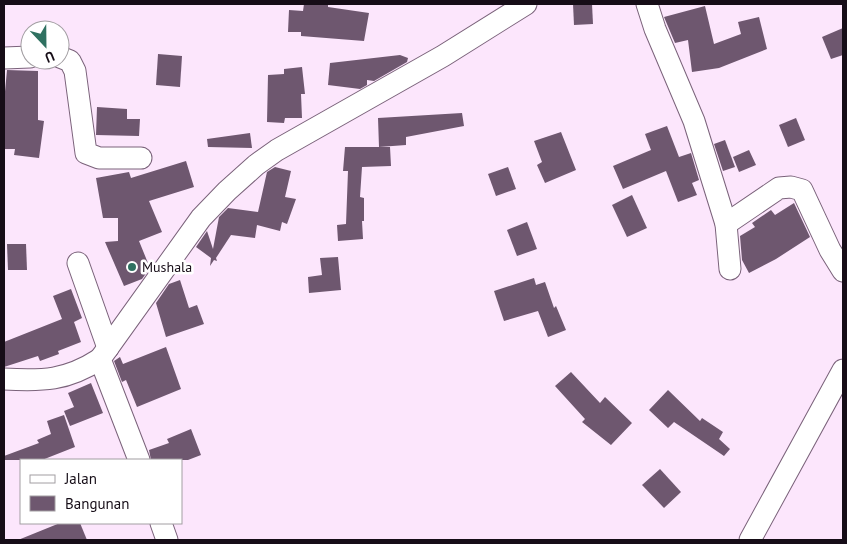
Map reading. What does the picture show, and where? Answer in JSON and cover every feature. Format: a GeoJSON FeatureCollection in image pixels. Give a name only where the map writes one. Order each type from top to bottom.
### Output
{"type":"FeatureCollection","features":[{"type":"Feature","properties":{"kind":"street"},"geometry":{"type":"LineString","coordinates":[[4,379],[58,379],[72,375],[104,353],[119,336],[156,278],[201,218],[256,165],[291,142],[420,70],[526,4]]}},
{"type":"Feature","properties":{"kind":"street"},"geometry":{"type":"LineString","coordinates":[[647,4],[655,29],[694,121],[726,224],[730,269]]}},
{"type":"Feature","properties":{"kind":"street"},"geometry":{"type":"LineString","coordinates":[[4,58],[20,57]]}},
{"type":"Feature","properties":{"kind":"street"},"geometry":{"type":"LineString","coordinates":[[70,61],[75,71],[86,153],[99,158],[141,158]]}},
{"type":"Feature","properties":{"kind":"street"},"geometry":{"type":"LineString","coordinates":[[726,224],[779,188],[791,187],[802,190],[830,250],[843,271]]}},
{"type":"Feature","properties":{"kind":"street"},"geometry":{"type":"LineString","coordinates":[[78,263],[104,353],[139,459]]}},
{"type":"Feature","properties":{"kind":"street"},"geometry":{"type":"LineString","coordinates":[[750,540],[843,370]]}},
{"type":"Feature","properties":{"kind":"street"},"geometry":{"type":"LineString","coordinates":[[161,524],[167,540]]}},
{"type":"Feature","properties":{"kind":"building"},"geometry":{"type":"Polygon","coordinates":[[[304,4],[328,4],[328,7],[369,13],[364,41],[301,36],[301,32],[288,32],[289,10],[303,11],[304,4]]]}},
{"type":"Feature","properties":{"kind":"building"},"geometry":{"type":"Polygon","coordinates":[[[573,4],[592,4],[593,24],[574,25],[573,4]]]}},
{"type":"Feature","properties":{"kind":"building"},"geometry":{"type":"Polygon","coordinates":[[[705,6],[714,44],[741,34],[738,22],[759,17],[767,49],[719,68],[692,72],[688,40],[675,43],[664,17],[705,6]]]}},
{"type":"Feature","properties":{"kind":"building"},"geometry":{"type":"Polygon","coordinates":[[[843,28],[843,55],[831,59],[822,37],[843,28]]]}},
{"type":"Feature","properties":{"kind":"building"},"geometry":{"type":"Polygon","coordinates":[[[158,54],[182,56],[180,87],[156,85],[158,54]]]}},
{"type":"Feature","properties":{"kind":"building"},"geometry":{"type":"Polygon","coordinates":[[[400,55],[408,58],[407,62],[374,81],[367,80],[367,85],[360,89],[328,85],[330,63],[400,55]]]}},
{"type":"Feature","properties":{"kind":"building"},"geometry":{"type":"Polygon","coordinates":[[[302,67],[305,94],[301,94],[302,118],[285,118],[284,123],[267,122],[268,75],[284,74],[284,69],[302,67]]]}},
{"type":"Feature","properties":{"kind":"building"},"geometry":{"type":"Polygon","coordinates":[[[7,70],[38,71],[38,120],[44,121],[39,158],[14,155],[15,149],[4,149],[4,102],[7,70]]]}},
{"type":"Feature","properties":{"kind":"building"},"geometry":{"type":"Polygon","coordinates":[[[97,107],[127,109],[127,119],[140,119],[139,136],[96,135],[97,107]]]}},
{"type":"Feature","properties":{"kind":"building"},"geometry":{"type":"Polygon","coordinates":[[[462,113],[464,126],[406,137],[406,145],[379,147],[378,118],[462,113]]]}},
{"type":"Feature","properties":{"kind":"building"},"geometry":{"type":"Polygon","coordinates":[[[796,118],[805,140],[788,147],[779,125],[796,118]]]}},
{"type":"Feature","properties":{"kind":"building"},"geometry":{"type":"Polygon","coordinates":[[[667,126],[679,157],[691,153],[699,180],[692,183],[697,195],[678,202],[666,171],[623,189],[613,166],[651,150],[645,134],[667,126]]]}},
{"type":"Feature","properties":{"kind":"building"},"geometry":{"type":"Polygon","coordinates":[[[561,132],[576,170],[545,183],[537,165],[542,162],[534,141],[561,132]]]}},
{"type":"Feature","properties":{"kind":"building"},"geometry":{"type":"Polygon","coordinates":[[[250,133],[252,148],[208,147],[207,139],[250,133]]]}},
{"type":"Feature","properties":{"kind":"building"},"geometry":{"type":"Polygon","coordinates":[[[725,140],[735,167],[723,171],[714,144],[725,140]]]}},
{"type":"Feature","properties":{"kind":"building"},"geometry":{"type":"Polygon","coordinates":[[[345,147],[390,147],[391,166],[362,167],[360,197],[364,198],[363,239],[338,241],[337,225],[346,224],[348,171],[343,171],[345,147]]]}},
{"type":"Feature","properties":{"kind":"building"},"geometry":{"type":"Polygon","coordinates":[[[749,150],[756,165],[739,172],[733,157],[749,150]]]}},
{"type":"Feature","properties":{"kind":"building"},"geometry":{"type":"Polygon","coordinates":[[[186,161],[194,187],[149,201],[162,232],[139,241],[150,268],[142,279],[124,286],[105,242],[118,241],[118,218],[103,218],[96,178],[129,172],[131,178],[186,161]]]}},
{"type":"Feature","properties":{"kind":"building"},"geometry":{"type":"Polygon","coordinates":[[[275,167],[291,171],[285,197],[296,199],[287,224],[282,222],[280,231],[257,225],[255,238],[231,235],[216,258],[217,261],[214,260],[210,266],[211,258],[196,247],[207,231],[213,249],[219,217],[228,208],[258,212],[267,172],[275,167]]]}},
{"type":"Feature","properties":{"kind":"building"},"geometry":{"type":"Polygon","coordinates":[[[508,167],[516,189],[496,196],[488,174],[508,167]]]}},
{"type":"Feature","properties":{"kind":"building"},"geometry":{"type":"Polygon","coordinates":[[[632,195],[647,228],[627,237],[612,205],[632,195]]]}},
{"type":"Feature","properties":{"kind":"building"},"geometry":{"type":"Polygon","coordinates":[[[794,203],[810,237],[776,259],[749,273],[742,260],[740,236],[755,227],[752,223],[771,210],[775,215],[794,203]]]}},
{"type":"Feature","properties":{"kind":"building"},"geometry":{"type":"Polygon","coordinates":[[[527,222],[537,249],[517,256],[507,230],[527,222]]]}},
{"type":"Feature","properties":{"kind":"building"},"geometry":{"type":"Polygon","coordinates":[[[7,244],[26,244],[27,270],[8,270],[7,244]]]}},
{"type":"Feature","properties":{"kind":"building"},"geometry":{"type":"Polygon","coordinates":[[[338,257],[341,290],[309,293],[308,277],[322,275],[320,258],[338,257]]]}},
{"type":"Feature","properties":{"kind":"building"},"geometry":{"type":"Polygon","coordinates":[[[534,278],[536,285],[545,282],[554,308],[556,306],[566,330],[548,337],[538,311],[504,321],[494,291],[534,278]]]}},
{"type":"Feature","properties":{"kind":"building"},"geometry":{"type":"Polygon","coordinates":[[[180,280],[189,308],[197,305],[204,324],[166,337],[156,303],[169,284],[180,280]]]}},
{"type":"Feature","properties":{"kind":"building"},"geometry":{"type":"Polygon","coordinates":[[[71,289],[82,318],[74,322],[81,342],[58,351],[59,354],[40,361],[38,356],[4,367],[4,342],[62,319],[53,296],[71,289]]]}},
{"type":"Feature","properties":{"kind":"building"},"geometry":{"type":"Polygon","coordinates":[[[166,347],[181,389],[137,407],[126,380],[122,382],[114,361],[120,357],[123,364],[166,347]]]}},
{"type":"Feature","properties":{"kind":"building"},"geometry":{"type":"Polygon","coordinates":[[[571,372],[600,403],[605,397],[632,423],[611,445],[582,422],[585,419],[555,386],[571,372]]]}},
{"type":"Feature","properties":{"kind":"building"},"geometry":{"type":"Polygon","coordinates":[[[91,383],[103,413],[70,426],[64,411],[74,407],[68,393],[91,383]]]}},
{"type":"Feature","properties":{"kind":"building"},"geometry":{"type":"Polygon","coordinates":[[[668,390],[700,421],[702,418],[723,432],[719,439],[730,449],[724,456],[674,422],[668,428],[649,410],[668,390]]]}},
{"type":"Feature","properties":{"kind":"building"},"geometry":{"type":"Polygon","coordinates":[[[64,415],[75,447],[45,459],[4,460],[4,456],[39,443],[37,440],[51,434],[47,421],[64,415]]]}},
{"type":"Feature","properties":{"kind":"building"},"geometry":{"type":"Polygon","coordinates":[[[191,429],[201,455],[188,460],[151,459],[149,450],[169,443],[167,439],[191,429]]]}},
{"type":"Feature","properties":{"kind":"building"},"geometry":{"type":"Polygon","coordinates":[[[660,469],[681,492],[664,508],[642,485],[660,469]]]}},
{"type":"Feature","properties":{"kind":"building"},"geometry":{"type":"Polygon","coordinates":[[[58,524],[80,524],[87,540],[18,540],[58,524]]]}},
{"type":"Feature","properties":{"kind":"place","name":"Mushala"},"geometry":{"type":"Point","coordinates":[132,267]}}]}
